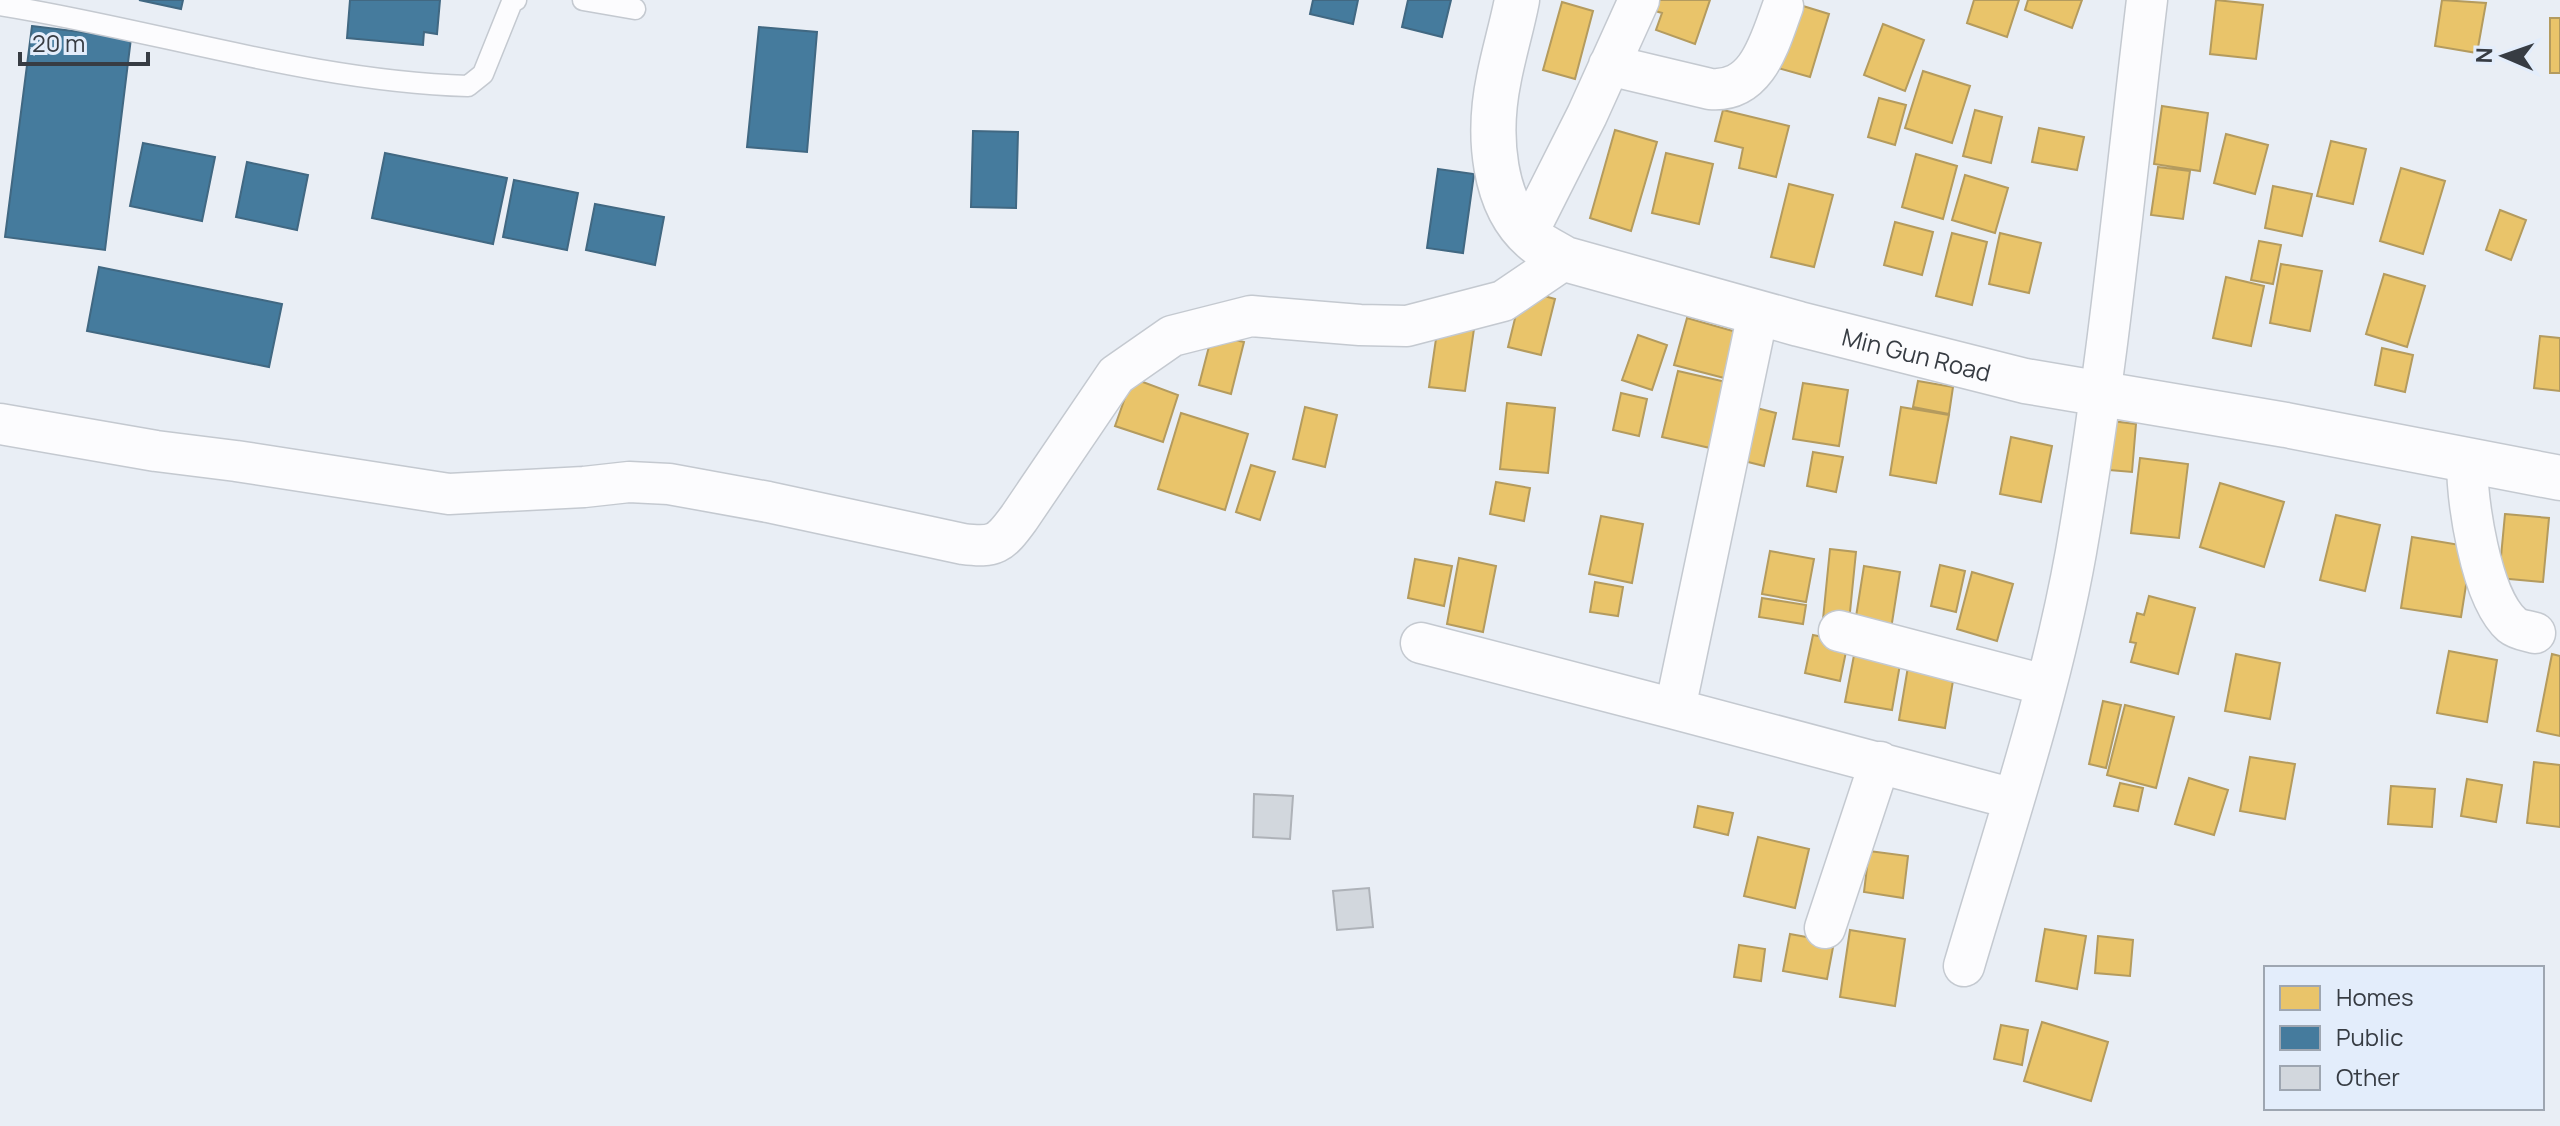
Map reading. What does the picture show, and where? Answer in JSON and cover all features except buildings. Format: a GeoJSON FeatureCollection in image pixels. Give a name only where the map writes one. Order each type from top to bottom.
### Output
{"type":"FeatureCollection","features":[{"type":"Feature","properties":{"kind":"street","name":"Min Gun Road"},"geometry":{"type":"LineString","coordinates":[[1517,0],[1498,79],[1493,135],[1500,185],[1513,214],[1528,232],[1537,242],[1565,259],[1758,313],[2025,381],[2286,425],[2560,478]]}},
{"type":"Feature","properties":{"kind":"street"},"geometry":{"type":"LineString","coordinates":[[1528,232],[1639,0]]}},
{"type":"Feature","properties":{"kind":"street"},"geometry":{"type":"LineString","coordinates":[[1964,966],[2045,685],[2076,553],[2100,394],[2147,0]]}},
{"type":"Feature","properties":{"kind":"street"},"geometry":{"type":"LineString","coordinates":[[1609,65],[1700,87],[1723,90],[1736,86],[1749,76],[1764,57],[1783,6]]}},
{"type":"Feature","properties":{"kind":"street"},"geometry":{"type":"LineString","coordinates":[[0,424],[156,451],[449,494],[629,482],[669,484],[963,544],[994,545],[1006,537],[1116,375],[1172,336],[1251,316],[1407,326],[1503,301],[1565,259]]}},
{"type":"Feature","properties":{"kind":"street"},"geometry":{"type":"LineString","coordinates":[[1675,709],[1758,313]]}},
{"type":"Feature","properties":{"kind":"street"},"geometry":{"type":"LineString","coordinates":[[2467,459],[2467,492],[2473,529],[2497,605],[2514,627],[2535,633]]}},
{"type":"Feature","properties":{"kind":"street"},"geometry":{"type":"LineString","coordinates":[[1839,631],[2045,685]]}},
{"type":"Feature","properties":{"kind":"street"},"geometry":{"type":"LineString","coordinates":[[1421,643],[2014,799]]}},
{"type":"Feature","properties":{"kind":"street"},"geometry":{"type":"LineString","coordinates":[[1825,928],[1880,762]]}},
{"type":"Feature","properties":{"kind":"lane"},"geometry":{"type":"LineString","coordinates":[[0,5],[330,74],[468,86],[483,74],[512,2],[516,0]]}},
{"type":"Feature","properties":{"kind":"lane"},"geometry":{"type":"LineString","coordinates":[[583,0],[635,9]]}}]}
